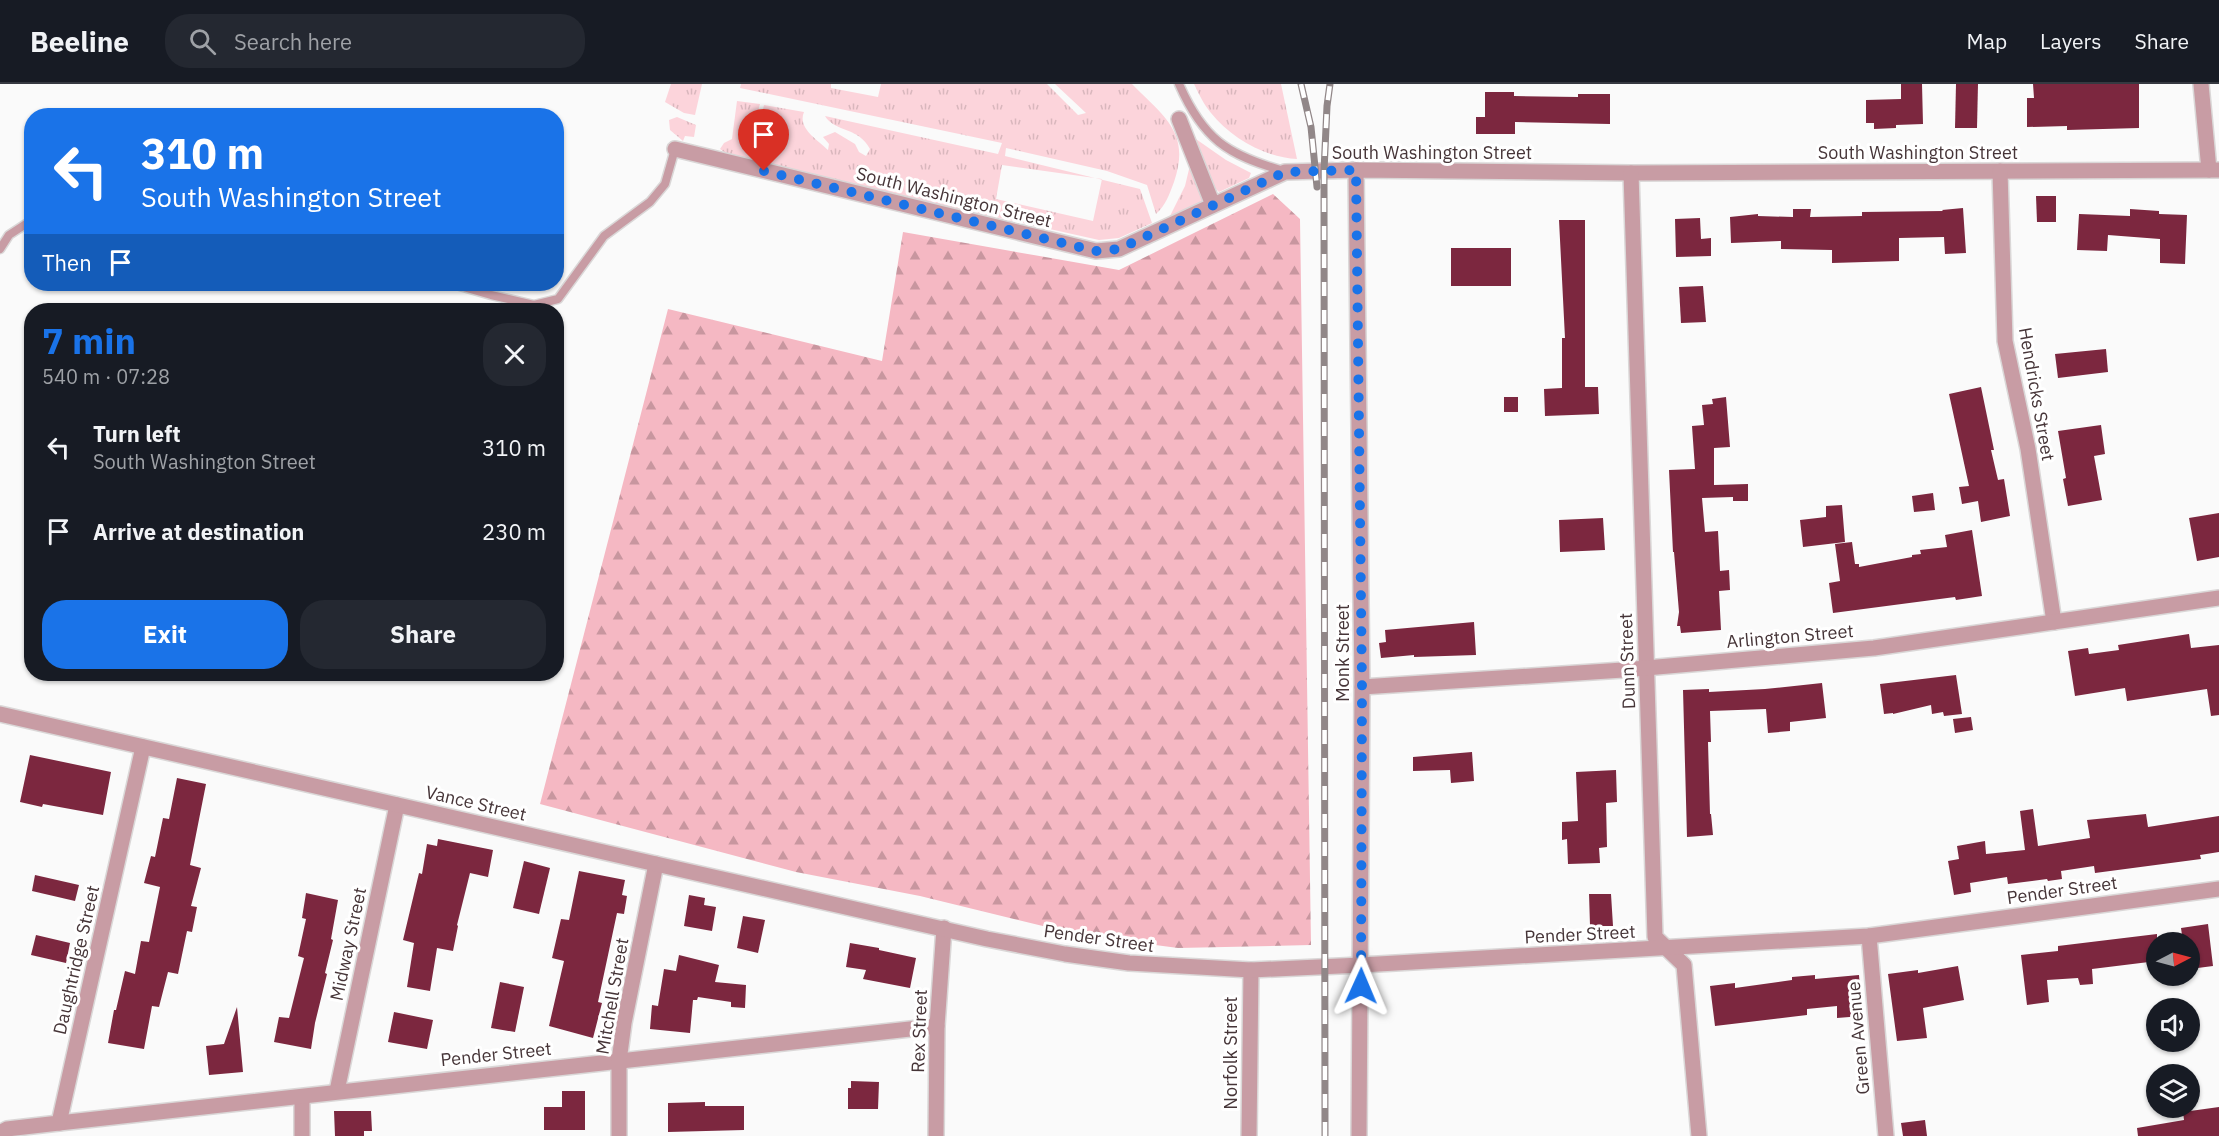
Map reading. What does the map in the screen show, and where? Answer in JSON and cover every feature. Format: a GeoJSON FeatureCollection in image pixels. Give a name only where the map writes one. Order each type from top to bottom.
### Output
{"type":"FeatureCollection","features":[{"type":"Feature","properties":{"kind":"street"},"geometry":{"type":"LineString","coordinates":[[2201,84],[2214,170]]}},
{"type":"Feature","properties":{"kind":"street"},"geometry":{"type":"LineString","coordinates":[[1179,119],[1213,205]]}},
{"type":"Feature","properties":{"kind":"street","name":"South Washington Street"},"geometry":{"type":"LineString","coordinates":[[675,149],[1096,251],[1119,249],[1285,172],[1356,170],[1631,173],[2214,170]]}},
{"type":"Feature","properties":{"kind":"street","name":"Monk Street"},"geometry":{"type":"LineString","coordinates":[[1356,170],[1362,687],[1359,1136]]}},
{"type":"Feature","properties":{"kind":"street","name":"Hendricks Street"},"geometry":{"type":"LineString","coordinates":[[2000,171],[2005,341],[2028,449],[2054,622]]}},
{"type":"Feature","properties":{"kind":"street","name":"Dunn Street"},"geometry":{"type":"LineString","coordinates":[[1631,173],[1654,937],[1684,965],[1699,1136]]}},
{"type":"Feature","properties":{"kind":"street","name":"Arlington Street"},"geometry":{"type":"LineString","coordinates":[[1362,687],[1623,670],[1874,648],[2219,598]]}},
{"type":"Feature","properties":{"kind":"street","name":"Vance Street"},"geometry":{"type":"LineString","coordinates":[[0,714],[944,928]]}},
{"type":"Feature","properties":{"kind":"street","name":"Daughtridge Street"},"geometry":{"type":"LineString","coordinates":[[59,1123],[143,747]]}},
{"type":"Feature","properties":{"kind":"street","name":"Midway Street"},"geometry":{"type":"LineString","coordinates":[[337,1091],[397,805]]}},
{"type":"Feature","properties":{"kind":"street","name":"Mitchell Street"},"geometry":{"type":"LineString","coordinates":[[619,1136],[619,1061],[624,1023],[656,864]]}},
{"type":"Feature","properties":{"kind":"street","name":"Pender Street"},"geometry":{"type":"LineString","coordinates":[[944,928],[1065,954],[1129,963],[1251,970],[1667,949],[1869,936],[2219,889]]}},
{"type":"Feature","properties":{"kind":"street","name":"Rex Street"},"geometry":{"type":"LineString","coordinates":[[936,1136],[937,1026],[944,928]]}},
{"type":"Feature","properties":{"kind":"street","name":"Green Avenue"},"geometry":{"type":"LineString","coordinates":[[1869,936],[1886,1136]]}},
{"type":"Feature","properties":{"kind":"street","name":"Norfolk Street"},"geometry":{"type":"LineString","coordinates":[[1249,1136],[1251,970]]}},
{"type":"Feature","properties":{"kind":"street","name":"Pender Street"},"geometry":{"type":"LineString","coordinates":[[59,1123],[937,1026]]}},
{"type":"Feature","properties":{"kind":"street"},"geometry":{"type":"LineString","coordinates":[[302,1096],[302,1136]]}},
{"type":"Feature","properties":{"kind":"street"},"geometry":{"type":"LineString","coordinates":[[0,1133],[7,1129],[59,1123]]}},
{"type":"Feature","properties":{"kind":"lane"},"geometry":{"type":"LineString","coordinates":[[1179,84],[1188,105],[1212,137],[1243,158],[1285,172]]}},
{"type":"Feature","properties":{"kind":"lane"},"geometry":{"type":"LineString","coordinates":[[564,291],[604,236],[650,202],[665,184],[675,149]]}},
{"type":"Feature","properties":{"kind":"lane"},"geometry":{"type":"LineString","coordinates":[[0,249],[9,235],[24,225]]}},
{"type":"Feature","properties":{"kind":"lane"},"geometry":{"type":"LineString","coordinates":[[477,291],[529,303]]}},
{"type":"Feature","properties":{"kind":"lane"},"geometry":{"type":"LineString","coordinates":[[539,303],[558,299],[564,291]]}},
{"type":"Feature","properties":{"kind":"green space"},"geometry":{"type":"Polygon","coordinates":[[[671,84],[702,84],[695,115],[684,113],[665,102],[671,84]]]}},
{"type":"Feature","properties":{"kind":"green space"},"geometry":{"type":"Polygon","coordinates":[[[741,84],[831,84],[831,88],[878,97],[881,84],[1047,84],[1078,115],[1086,113],[1055,84],[1132,84],[1164,116],[1171,127],[1177,138],[1178,165],[1169,195],[1156,214],[1147,185],[1107,171],[1006,148],[1005,156],[1095,178],[1002,165],[996,199],[1093,221],[1102,180],[1140,189],[1152,223],[1119,238],[1099,240],[750,162],[727,154],[720,149],[724,143],[732,139],[737,101],[760,104],[749,142],[755,144],[764,105],[804,112],[803,123],[806,128],[828,150],[829,144],[823,137],[835,132],[855,144],[859,152],[866,156],[870,149],[860,137],[834,125],[825,116],[998,154],[1002,143],[740,88],[741,84]]]}},
{"type":"Feature","properties":{"kind":"green space"},"geometry":{"type":"Polygon","coordinates":[[[1194,84],[1281,84],[1297,159],[1261,151],[1229,131],[1211,113],[1194,84]]]}},
{"type":"Feature","properties":{"kind":"green space"},"geometry":{"type":"Polygon","coordinates":[[[677,117],[696,125],[694,137],[685,136],[683,141],[670,130],[669,120],[677,117]]]}},
{"type":"Feature","properties":{"kind":"green space"},"geometry":{"type":"Polygon","coordinates":[[[1193,137],[1226,160],[1251,173],[1249,178],[1219,192],[1210,183],[1193,137]]]}},
{"type":"Feature","properties":{"kind":"green space"},"geometry":{"type":"Polygon","coordinates":[[[1190,165],[1204,201],[1170,216],[1185,186],[1190,165]]]}},
{"type":"Feature","properties":{"kind":"green space"},"geometry":{"type":"Polygon","coordinates":[[[1273,194],[1300,219],[1311,945],[1178,948],[1080,935],[920,896],[796,872],[540,804],[668,309],[882,361],[903,232],[1119,270],[1273,194]]]}},
{"type":"Feature","properties":{"kind":"building"},"geometry":{"type":"Polygon","coordinates":[[[1901,84],[1922,84],[1923,124],[1874,129],[1874,123],[1866,123],[1866,100],[1901,99],[1901,84]]]}},
{"type":"Feature","properties":{"kind":"building"},"geometry":{"type":"Polygon","coordinates":[[[1956,84],[1978,84],[1977,128],[1955,128],[1956,84]]]}},
{"type":"Feature","properties":{"kind":"building"},"geometry":{"type":"Polygon","coordinates":[[[2033,84],[2139,84],[2139,128],[2067,130],[2067,126],[2027,127],[2027,98],[2034,98],[2033,84]]]}},
{"type":"Feature","properties":{"kind":"building"},"geometry":{"type":"Polygon","coordinates":[[[1485,92],[1514,92],[1514,96],[1578,97],[1578,94],[1610,94],[1610,124],[1515,122],[1515,134],[1476,134],[1476,117],[1485,117],[1485,92]]]}},
{"type":"Feature","properties":{"kind":"building"},"geometry":{"type":"Polygon","coordinates":[[[2036,196],[2056,196],[2056,222],[2037,222],[2036,196]]]}},
{"type":"Feature","properties":{"kind":"building"},"geometry":{"type":"Polygon","coordinates":[[[1963,208],[1966,253],[1945,254],[1944,237],[1899,238],[1899,261],[1832,263],[1832,250],[1781,249],[1781,241],[1731,243],[1730,217],[1758,214],[1758,216],[1793,217],[1793,209],[1811,209],[1810,217],[1862,216],[1862,212],[1943,211],[1963,208]]]}},
{"type":"Feature","properties":{"kind":"building"},"geometry":{"type":"Polygon","coordinates":[[[2130,209],[2159,211],[2159,214],[2187,215],[2185,264],[2160,263],[2160,239],[2108,235],[2107,251],[2077,250],[2079,214],[2130,216],[2130,209]]]}},
{"type":"Feature","properties":{"kind":"building"},"geometry":{"type":"Polygon","coordinates":[[[1700,218],[1701,239],[1711,238],[1711,256],[1676,257],[1675,219],[1700,218]]]}},
{"type":"Feature","properties":{"kind":"building"},"geometry":{"type":"Polygon","coordinates":[[[1559,220],[1585,220],[1585,387],[1598,387],[1599,414],[1545,416],[1544,389],[1562,388],[1562,338],[1565,338],[1559,220]]]}},
{"type":"Feature","properties":{"kind":"building"},"geometry":{"type":"Polygon","coordinates":[[[1451,248],[1511,248],[1511,286],[1451,286],[1451,248]]]}},
{"type":"Feature","properties":{"kind":"building"},"geometry":{"type":"Polygon","coordinates":[[[1703,286],[1706,322],[1681,323],[1679,287],[1703,286]]]}},
{"type":"Feature","properties":{"kind":"building"},"geometry":{"type":"Polygon","coordinates":[[[2106,349],[2108,372],[2058,378],[2055,354],[2106,349]]]}},
{"type":"Feature","properties":{"kind":"building"},"geometry":{"type":"Polygon","coordinates":[[[1981,387],[1994,450],[1991,450],[1998,480],[2004,479],[2010,516],[1981,522],[1978,501],[1962,504],[1959,487],[1969,486],[1949,394],[1981,387]]]}},
{"type":"Feature","properties":{"kind":"building"},"geometry":{"type":"Polygon","coordinates":[[[1504,397],[1518,397],[1518,412],[1504,412],[1504,397]]]}},
{"type":"Feature","properties":{"kind":"building"},"geometry":{"type":"Polygon","coordinates":[[[1726,397],[1730,447],[1714,448],[1714,485],[1748,484],[1748,501],[1733,501],[1733,497],[1702,498],[1705,532],[1718,531],[1720,571],[1729,570],[1730,590],[1719,591],[1721,630],[1681,633],[1680,626],[1677,626],[1679,612],[1669,470],[1695,469],[1692,426],[1704,425],[1702,405],[1713,404],[1712,399],[1726,397]]]}},
{"type":"Feature","properties":{"kind":"building"},"geometry":{"type":"Polygon","coordinates":[[[2101,425],[2105,454],[2094,456],[2102,500],[2068,506],[2058,431],[2101,425]]]}},
{"type":"Feature","properties":{"kind":"building"},"geometry":{"type":"Polygon","coordinates":[[[1933,493],[1935,510],[1914,512],[1912,496],[1933,493]]]}},
{"type":"Feature","properties":{"kind":"building"},"geometry":{"type":"Polygon","coordinates":[[[1842,505],[1845,542],[1803,547],[1800,520],[1826,517],[1826,506],[1842,505]]]}},
{"type":"Feature","properties":{"kind":"building"},"geometry":{"type":"Polygon","coordinates":[[[2219,513],[2219,557],[2197,561],[2189,518],[2219,513]]]}},
{"type":"Feature","properties":{"kind":"building"},"geometry":{"type":"Polygon","coordinates":[[[1603,518],[1605,550],[1560,552],[1559,520],[1603,518]]]}},
{"type":"Feature","properties":{"kind":"building"},"geometry":{"type":"Polygon","coordinates":[[[1972,530],[1982,596],[1956,600],[1955,597],[1833,613],[1829,583],[1840,581],[1835,544],[1852,542],[1855,564],[1859,564],[1859,567],[1912,557],[1912,555],[1921,554],[1920,550],[1947,547],[1945,535],[1972,530]]]}},
{"type":"Feature","properties":{"kind":"building"},"geometry":{"type":"Polygon","coordinates":[[[1474,622],[1476,655],[1414,657],[1414,655],[1381,658],[1379,643],[1386,642],[1385,630],[1474,622]]]}},
{"type":"Feature","properties":{"kind":"building"},"geometry":{"type":"Polygon","coordinates":[[[2189,634],[2191,648],[2219,645],[2219,715],[2211,716],[2207,689],[2127,701],[2125,688],[2075,696],[2068,651],[2088,648],[2089,654],[2119,650],[2118,645],[2189,634]]]}},
{"type":"Feature","properties":{"kind":"building"},"geometry":{"type":"Polygon","coordinates":[[[1956,675],[1962,714],[1944,716],[1943,712],[1932,714],[1931,705],[1884,714],[1880,684],[1956,675]]]}},
{"type":"Feature","properties":{"kind":"building"},"geometry":{"type":"Polygon","coordinates":[[[1822,683],[1826,718],[1790,722],[1790,731],[1768,733],[1766,709],[1710,711],[1711,742],[1708,742],[1710,814],[1713,835],[1687,837],[1683,690],[1709,689],[1709,692],[1822,683]]]}},
{"type":"Feature","properties":{"kind":"building"},"geometry":{"type":"Polygon","coordinates":[[[1971,717],[1973,730],[1955,733],[1953,719],[1971,717]]]}},
{"type":"Feature","properties":{"kind":"building"},"geometry":{"type":"Polygon","coordinates":[[[1472,752],[1474,781],[1451,783],[1450,770],[1413,771],[1413,757],[1472,752]]]}},
{"type":"Feature","properties":{"kind":"building"},"geometry":{"type":"Polygon","coordinates":[[[30,755],[111,772],[103,815],[20,802],[30,755]]]}},
{"type":"Feature","properties":{"kind":"building"},"geometry":{"type":"Polygon","coordinates":[[[1616,770],[1617,802],[1606,803],[1607,847],[1599,848],[1600,863],[1568,864],[1567,839],[1562,840],[1562,822],[1578,821],[1576,772],[1616,770]]]}},
{"type":"Feature","properties":{"kind":"building"},"geometry":{"type":"Polygon","coordinates":[[[177,778],[206,784],[190,865],[201,868],[191,906],[197,907],[192,932],[187,931],[178,974],[168,972],[159,1007],[152,1006],[144,1049],[108,1043],[125,971],[135,974],[141,941],[149,942],[160,887],[144,883],[151,856],[155,857],[163,818],[169,819],[177,778]]]}},
{"type":"Feature","properties":{"kind":"building"},"geometry":{"type":"Polygon","coordinates":[[[2033,809],[2038,846],[2090,838],[2087,820],[2146,814],[2148,827],[2219,816],[2219,852],[2200,855],[2201,859],[2095,873],[2094,866],[2061,871],[2062,879],[2048,881],[2047,879],[2008,884],[2007,877],[1970,883],[1971,892],[1954,895],[1948,861],[1959,859],[1957,846],[1985,841],[1986,854],[2025,850],[2020,811],[2033,809]]]}},
{"type":"Feature","properties":{"kind":"building"},"geometry":{"type":"Polygon","coordinates":[[[438,839],[493,850],[488,877],[470,873],[453,951],[437,948],[430,991],[407,987],[414,943],[403,940],[419,873],[422,874],[427,844],[437,846],[438,839]]]}},
{"type":"Feature","properties":{"kind":"building"},"geometry":{"type":"Polygon","coordinates":[[[524,861],[550,868],[539,914],[513,908],[524,861]]]}},
{"type":"Feature","properties":{"kind":"building"},"geometry":{"type":"Polygon","coordinates":[[[579,871],[625,880],[622,895],[627,896],[624,914],[617,913],[598,1002],[602,1003],[593,1038],[549,1026],[564,961],[552,958],[561,919],[569,920],[579,871]]]}},
{"type":"Feature","properties":{"kind":"building"},"geometry":{"type":"Polygon","coordinates":[[[35,875],[79,885],[75,901],[32,891],[35,875]]]}},
{"type":"Feature","properties":{"kind":"building"},"geometry":{"type":"Polygon","coordinates":[[[306,893],[338,900],[331,939],[333,940],[325,973],[327,974],[311,1049],[274,1042],[279,1017],[289,1018],[304,958],[298,956],[306,919],[302,918],[306,893]]]}},
{"type":"Feature","properties":{"kind":"building"},"geometry":{"type":"Polygon","coordinates":[[[1589,894],[1611,894],[1613,926],[1590,926],[1589,894]]]}},
{"type":"Feature","properties":{"kind":"building"},"geometry":{"type":"Polygon","coordinates":[[[689,895],[705,898],[704,905],[716,907],[712,931],[684,926],[689,895]]]}},
{"type":"Feature","properties":{"kind":"building"},"geometry":{"type":"Polygon","coordinates":[[[743,916],[765,920],[758,953],[737,948],[743,916]]]}},
{"type":"Feature","properties":{"kind":"building"},"geometry":{"type":"Polygon","coordinates":[[[2208,924],[2213,966],[2200,968],[2200,932],[2182,932],[2181,928],[2208,924]]]}},
{"type":"Feature","properties":{"kind":"building"},"geometry":{"type":"Polygon","coordinates":[[[36,935],[70,943],[66,963],[31,955],[36,935]]]}},
{"type":"Feature","properties":{"kind":"building"},"geometry":{"type":"Polygon","coordinates":[[[2146,935],[2146,962],[2092,969],[2093,984],[2080,985],[2078,978],[2047,980],[2049,1002],[2027,1005],[2021,955],[2058,951],[2058,946],[2146,935]]]}},
{"type":"Feature","properties":{"kind":"building"},"geometry":{"type":"Polygon","coordinates":[[[850,943],[916,958],[910,988],[863,979],[866,970],[846,967],[850,943]]]}},
{"type":"Feature","properties":{"kind":"building"},"geometry":{"type":"Polygon","coordinates":[[[679,955],[719,965],[715,982],[746,985],[745,1008],[731,1007],[731,1002],[698,997],[697,1000],[693,1000],[690,1033],[650,1029],[652,1005],[658,1006],[664,969],[676,971],[679,955]]]}},
{"type":"Feature","properties":{"kind":"building"},"geometry":{"type":"Polygon","coordinates":[[[1958,966],[1964,1000],[1923,1008],[1927,1038],[1897,1041],[1888,974],[1918,970],[1918,973],[1958,966]]]}},
{"type":"Feature","properties":{"kind":"building"},"geometry":{"type":"Polygon","coordinates":[[[1815,975],[1815,979],[1859,975],[1862,1016],[1837,1018],[1837,1006],[1807,1009],[1807,1015],[1715,1026],[1710,986],[1735,983],[1735,988],[1815,975]]]}},
{"type":"Feature","properties":{"kind":"building"},"geometry":{"type":"Polygon","coordinates":[[[500,982],[524,987],[515,1032],[491,1028],[500,982]]]}},
{"type":"Feature","properties":{"kind":"building"},"geometry":{"type":"Polygon","coordinates":[[[237,1007],[243,1072],[209,1075],[206,1046],[224,1044],[237,1007]]]}},
{"type":"Feature","properties":{"kind":"building"},"geometry":{"type":"Polygon","coordinates":[[[394,1012],[433,1020],[427,1049],[388,1042],[394,1012]]]}},
{"type":"Feature","properties":{"kind":"building"},"geometry":{"type":"Polygon","coordinates":[[[851,1081],[879,1082],[878,1109],[848,1109],[848,1088],[851,1088],[851,1081]]]}},
{"type":"Feature","properties":{"kind":"building"},"geometry":{"type":"Polygon","coordinates":[[[562,1091],[585,1091],[585,1130],[544,1130],[544,1107],[562,1107],[562,1091]]]}},
{"type":"Feature","properties":{"kind":"building"},"geometry":{"type":"Polygon","coordinates":[[[705,1102],[705,1106],[744,1106],[744,1130],[668,1132],[668,1103],[705,1102]]]}},
{"type":"Feature","properties":{"kind":"building"},"geometry":{"type":"Polygon","coordinates":[[[2219,1107],[2219,1136],[2138,1136],[2137,1128],[2184,1120],[2184,1118],[2200,1118],[2200,1110],[2219,1107]]]}},
{"type":"Feature","properties":{"kind":"building"},"geometry":{"type":"Polygon","coordinates":[[[334,1111],[371,1111],[372,1131],[364,1131],[364,1136],[335,1136],[334,1111]]]}},
{"type":"Feature","properties":{"kind":"building"},"geometry":{"type":"Polygon","coordinates":[[[1925,1120],[1927,1136],[1903,1136],[1901,1123],[1925,1120]]]}},
{"type":"Feature","properties":{"kind":"railway"},"geometry":{"type":"LineString","coordinates":[[1301,84],[1311,127],[1317,187]]}},
{"type":"Feature","properties":{"kind":"railway"},"geometry":{"type":"LineString","coordinates":[[1325,1136],[1324,171],[1330,84]]}},
{"type":"Feature","properties":{"kind":"route"},"geometry":{"type":"LineString","coordinates":[[764,171],[1096,251],[1119,249],[1285,172],[1356,170],[1362,687],[1361,986]]}}]}
